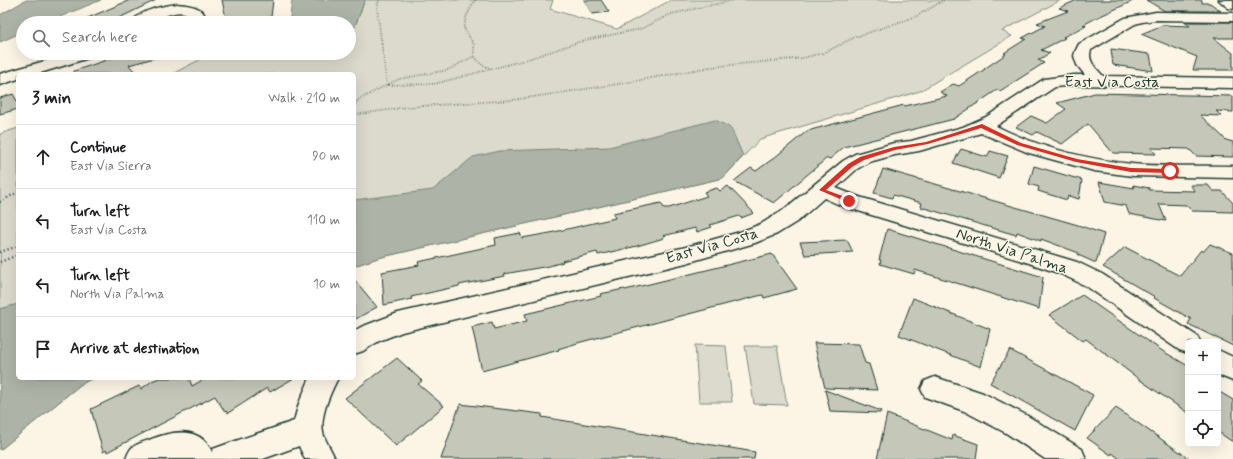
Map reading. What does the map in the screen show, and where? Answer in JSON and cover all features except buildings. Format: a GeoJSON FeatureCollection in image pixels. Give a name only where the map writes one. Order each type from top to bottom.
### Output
{"type":"FeatureCollection","features":[{"type":"Feature","properties":{"kind":"street"},"geometry":{"type":"LineString","coordinates":[[1226,0],[1233,5]]}},
{"type":"Feature","properties":{"kind":"street"},"geometry":{"type":"LineString","coordinates":[[149,16],[166,10],[181,9],[195,12],[198,16]]}},
{"type":"Feature","properties":{"kind":"street"},"geometry":{"type":"LineString","coordinates":[[1099,81],[1085,64],[1081,56],[1081,52],[1085,47],[1130,21],[1156,16],[1233,17]]}},
{"type":"Feature","properties":{"kind":"street"},"geometry":{"type":"LineString","coordinates":[[26,72],[66,60]]}},
{"type":"Feature","properties":{"kind":"street"},"geometry":{"type":"LineString","coordinates":[[0,80],[16,75]]}},
{"type":"Feature","properties":{"kind":"street","name":"East Via Costa"},"geometry":{"type":"LineString","coordinates":[[356,343],[370,334],[398,323],[692,253],[748,238],[769,229],[790,216],[850,165],[862,158],[894,148],[926,143],[982,126],[1050,83],[1074,80],[1233,83]]}},
{"type":"Feature","properties":{"kind":"street"},"geometry":{"type":"LineString","coordinates":[[982,126],[1019,144],[1046,153],[1105,166],[1131,170],[1233,172]]}},
{"type":"Feature","properties":{"kind":"street","name":"North Via Palma"},"geometry":{"type":"LineString","coordinates":[[822,190],[849,201],[1037,257],[1069,268],[1094,280],[1185,341]]}},
{"type":"Feature","properties":{"kind":"street"},"geometry":{"type":"LineString","coordinates":[[1221,363],[1233,370]]}},
{"type":"Feature","properties":{"kind":"street"},"geometry":{"type":"LineString","coordinates":[[320,459],[312,444],[308,430],[313,403],[323,380]]}},
{"type":"Feature","properties":{"kind":"street"},"geometry":{"type":"LineString","coordinates":[[935,389],[973,402],[1016,424],[1071,459]]}},
{"type":"Feature","properties":{"kind":"street"},"geometry":{"type":"LineString","coordinates":[[224,459],[308,430]]}},
{"type":"Feature","properties":{"kind":"street"},"geometry":{"type":"LineString","coordinates":[[141,459],[156,450],[170,446],[183,446],[193,450],[200,459]]}},
{"type":"Feature","properties":{"kind":"path"},"geometry":{"type":"LineString","coordinates":[[379,0],[377,8],[387,85]]}},
{"type":"Feature","properties":{"kind":"path"},"geometry":{"type":"LineString","coordinates":[[356,103],[358,100],[399,79],[448,70],[474,56],[476,47],[465,31],[464,24],[475,0]]}},
{"type":"Feature","properties":{"kind":"path"},"geometry":{"type":"LineString","coordinates":[[387,85],[434,84],[525,60],[585,40],[641,29],[671,14],[734,0]]}},
{"type":"Feature","properties":{"kind":"path"},"geometry":{"type":"LineString","coordinates":[[356,115],[414,106],[513,100],[625,83],[710,67],[803,58],[826,52],[854,38],[917,16],[944,0]]}},
{"type":"Feature","properties":{"kind":"path"},"geometry":{"type":"LineString","coordinates":[[474,56],[482,65],[493,69]]}},
{"type":"Feature","properties":{"kind":"path"},"geometry":{"type":"LineString","coordinates":[[0,202],[16,193]]}},
{"type":"Feature","properties":{"kind":"path"},"geometry":{"type":"LineString","coordinates":[[0,252],[16,247]]}},
{"type":"Feature","properties":{"kind":"path"},"geometry":{"type":"LineString","coordinates":[[0,262],[16,256]]}},
{"type":"Feature","properties":{"kind":"shaded area"},"geometry":{"type":"Polygon","coordinates":[[[26,0],[101,0],[62,16],[16,16],[16,35],[0,42],[0,15],[26,0]]]}},
{"type":"Feature","properties":{"kind":"shaded area"},"geometry":{"type":"Polygon","coordinates":[[[292,0],[365,0],[356,23],[356,16],[290,16],[292,0]]]}},
{"type":"Feature","properties":{"kind":"shaded area"},"geometry":{"type":"Polygon","coordinates":[[[365,0],[553,0],[550,9],[617,29],[671,0],[1061,0],[1002,31],[1012,36],[920,91],[760,139],[723,178],[378,258],[356,265],[356,72],[176,72],[199,60],[356,60],[356,23],[365,0]]]}},
{"type":"Feature","properties":{"kind":"shaded area"},"geometry":{"type":"Polygon","coordinates":[[[715,120],[731,128],[743,156],[723,178],[378,258],[356,265],[356,200],[433,190],[473,157],[500,151],[609,147],[715,120]]]}},
{"type":"Feature","properties":{"kind":"shaded area"},"geometry":{"type":"Polygon","coordinates":[[[16,129],[16,380],[89,380],[80,385],[0,450],[0,134],[16,129]]]}},
{"type":"Feature","properties":{"kind":"shaded area"},"geometry":{"type":"Polygon","coordinates":[[[16,305],[16,380],[89,380],[80,385],[0,450],[0,309],[16,305]]]}},
{"type":"Feature","properties":{"kind":"shaded area"},"geometry":{"type":"Polygon","coordinates":[[[695,345],[726,346],[732,402],[699,402],[695,345]]]}},
{"type":"Feature","properties":{"kind":"shaded area"},"geometry":{"type":"Polygon","coordinates":[[[745,346],[777,346],[787,405],[754,404],[745,346]]]}},
{"type":"Feature","properties":{"kind":"route"},"geometry":{"type":"LineString","coordinates":[[849,201],[822,190],[850,165],[862,158],[894,148],[912,147],[970,131],[982,126],[1019,144],[1046,153],[1131,170],[1170,171]]}}]}
